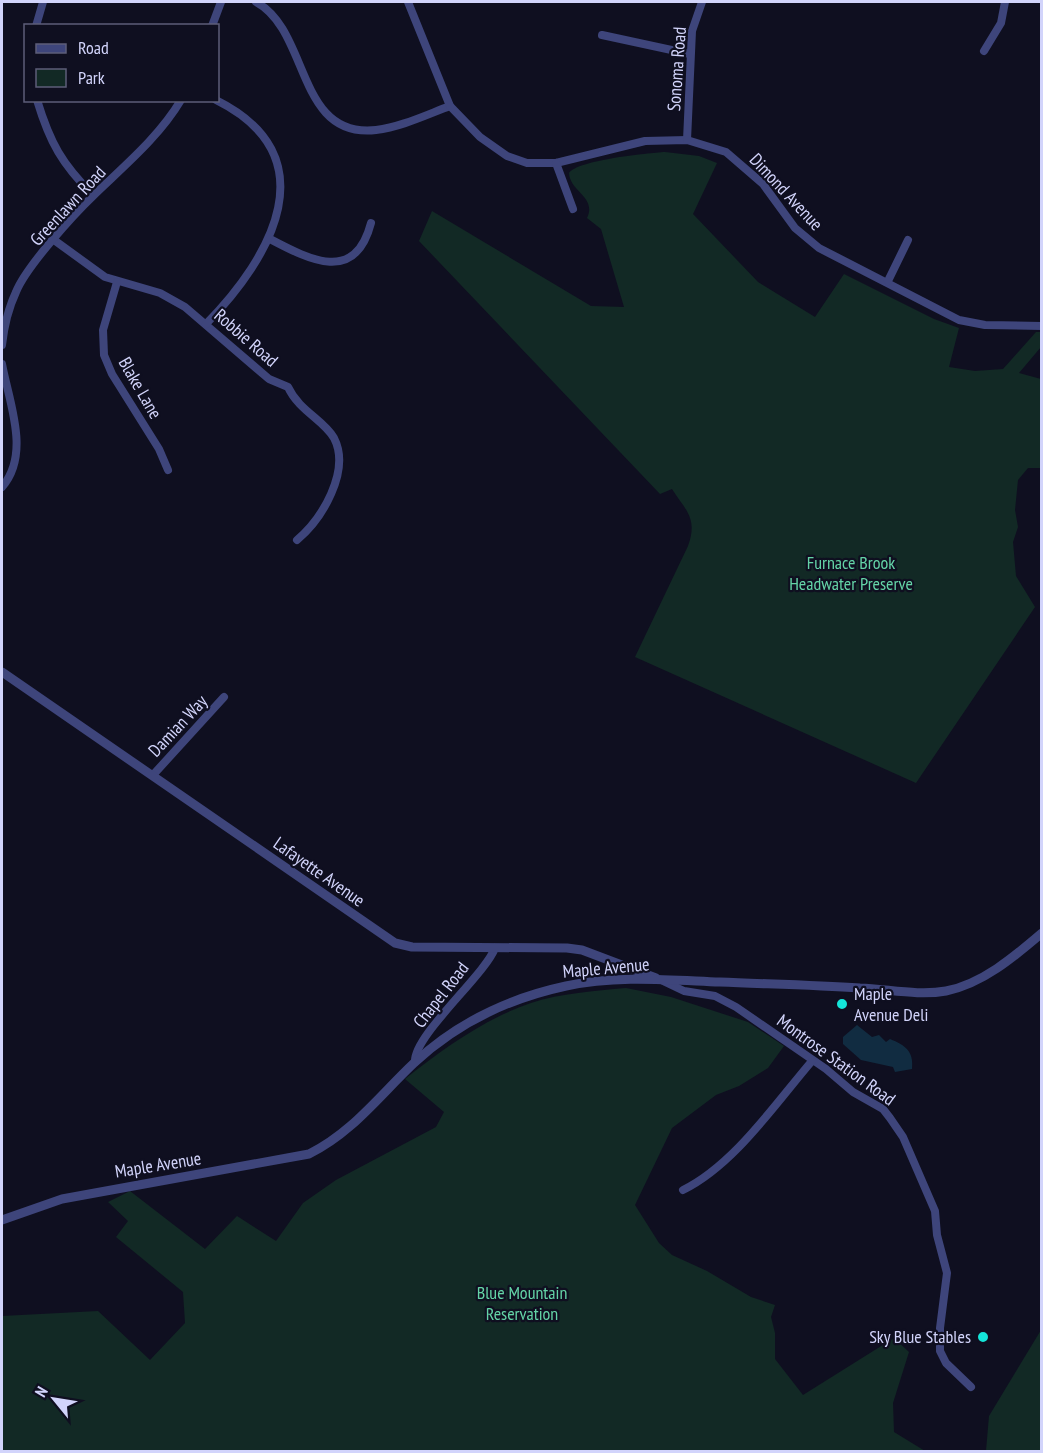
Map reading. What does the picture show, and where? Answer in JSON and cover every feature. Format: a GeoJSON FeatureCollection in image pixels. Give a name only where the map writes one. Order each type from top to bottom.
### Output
{"type":"FeatureCollection","features":[{"type":"Feature","properties":{"kind":"street"},"geometry":{"type":"LineString","coordinates":[[37,24],[43,2]]}},
{"type":"Feature","properties":{"kind":"street"},"geometry":{"type":"LineString","coordinates":[[213,24],[221,2]]}},
{"type":"Feature","properties":{"kind":"street"},"geometry":{"type":"LineString","coordinates":[[256,2],[270,11],[284,29],[315,101],[330,116],[354,129],[374,130],[450,106]]}},
{"type":"Feature","properties":{"kind":"street","name":"Dimond Avenue"},"geometry":{"type":"LineString","coordinates":[[408,2],[450,106],[480,137],[507,156],[527,163],[556,163],[645,141],[687,140],[726,152],[763,184],[795,228],[819,248],[888,281],[959,320],[985,325],[1041,326]]}},
{"type":"Feature","properties":{"kind":"street","name":"Sonoma Road"},"geometry":{"type":"LineString","coordinates":[[687,140],[692,31],[702,2]]}},
{"type":"Feature","properties":{"kind":"street"},"geometry":{"type":"LineString","coordinates":[[984,51],[1001,22],[1005,2]]}},
{"type":"Feature","properties":{"kind":"street"},"geometry":{"type":"LineString","coordinates":[[602,35],[690,54]]}},
{"type":"Feature","properties":{"kind":"street"},"geometry":{"type":"LineString","coordinates":[[38,102],[52,147],[93,195]]}},
{"type":"Feature","properties":{"kind":"street","name":"Greenlawn Road"},"geometry":{"type":"LineString","coordinates":[[2,345],[4,315],[20,285],[54,240],[93,195],[150,140],[172,115],[180,102]]}},
{"type":"Feature","properties":{"kind":"street"},"geometry":{"type":"LineString","coordinates":[[206,324],[228,302],[270,239],[280,196],[280,182],[274,158],[253,124],[219,102]]}},
{"type":"Feature","properties":{"kind":"street"},"geometry":{"type":"LineString","coordinates":[[556,163],[573,209]]}},
{"type":"Feature","properties":{"kind":"street"},"geometry":{"type":"LineString","coordinates":[[270,239],[314,259],[336,263],[353,256],[359,250],[365,242],[371,223]]}},
{"type":"Feature","properties":{"kind":"street","name":"Robbie Road"},"geometry":{"type":"LineString","coordinates":[[54,240],[105,277],[160,294],[185,307],[269,379],[288,387],[294,401],[333,437],[340,456],[340,474],[332,492],[306,533],[297,540]]}},
{"type":"Feature","properties":{"kind":"street"},"geometry":{"type":"LineString","coordinates":[[888,281],[908,240]]}},
{"type":"Feature","properties":{"kind":"street","name":"Blake Lane"},"geometry":{"type":"LineString","coordinates":[[117,282],[103,330],[104,355],[112,374],[159,450],[168,470]]}},
{"type":"Feature","properties":{"kind":"street"},"geometry":{"type":"LineString","coordinates":[[2,364],[17,443],[16,461],[2,487]]}},
{"type":"Feature","properties":{"kind":"street","name":"Lafayette Avenue"},"geometry":{"type":"LineString","coordinates":[[2,672],[153,774],[175,794],[388,939],[412,947],[541,946],[582,950],[661,980]]}},
{"type":"Feature","properties":{"kind":"street","name":"Damian Way"},"geometry":{"type":"LineString","coordinates":[[153,774],[224,697]]}},
{"type":"Feature","properties":{"kind":"street","name":"Maple Avenue"},"geometry":{"type":"LineString","coordinates":[[2,1220],[62,1199],[309,1154],[336,1139],[349,1128],[415,1062],[443,1039],[476,1018],[532,995],[586,983],[661,980],[861,988],[922,993],[944,991],[986,975],[1041,933]]}},
{"type":"Feature","properties":{"kind":"street","name":"Chapel Road"},"geometry":{"type":"LineString","coordinates":[[415,1062],[415,1055],[431,1032],[495,948]]}},
{"type":"Feature","properties":{"kind":"street","name":"Montrose Station Road"},"geometry":{"type":"LineString","coordinates":[[661,980],[684,991],[725,1001],[755,1019],[883,1109],[903,1137],[934,1204],[937,1235],[947,1273],[940,1328],[940,1352],[945,1363],[971,1387]]}},
{"type":"Feature","properties":{"kind":"street"},"geometry":{"type":"LineString","coordinates":[[682,1190],[700,1181],[725,1160],[812,1061]]}},
{"type":"Feature","properties":{"kind":"green space","name":"Furnace Brook Headwater Preserve"},"geometry":{"type":"Polygon","coordinates":[[[665,152],[699,156],[717,163],[693,214],[758,282],[815,317],[844,274],[934,319],[959,328],[949,367],[975,371],[1003,369],[1036,332],[1041,332],[1041,347],[1019,373],[1041,379],[1041,468],[1028,468],[1018,480],[1015,510],[1018,527],[1013,542],[1016,576],[1035,607],[916,783],[635,657],[688,546],[692,528],[686,509],[672,489],[660,494],[419,241],[432,211],[591,306],[624,307],[601,229],[587,218],[589,205],[570,180],[569,173],[585,164],[665,152]]]}},
{"type":"Feature","properties":{"kind":"green space","name":"Blue Mountain Reservation"},"geometry":{"type":"Polygon","coordinates":[[[626,988],[671,997],[748,1022],[784,1046],[768,1068],[739,1086],[716,1095],[672,1128],[635,1205],[659,1243],[672,1255],[707,1271],[751,1297],[775,1305],[771,1317],[775,1333],[775,1359],[803,1395],[894,1338],[909,1352],[893,1403],[894,1432],[925,1451],[2,1452],[2,1316],[98,1311],[150,1360],[185,1323],[183,1292],[116,1237],[128,1221],[108,1202],[130,1191],[205,1249],[237,1216],[276,1241],[303,1203],[336,1180],[436,1127],[444,1112],[405,1079],[434,1057],[480,1026],[531,1003],[590,991],[626,988]]]}},
{"type":"Feature","properties":{"kind":"green space"},"geometry":{"type":"Polygon","coordinates":[[[1041,1330],[1041,1451],[986,1451],[989,1416],[1041,1330]]]}},
{"type":"Feature","properties":{"kind":"water"},"geometry":{"type":"Polygon","coordinates":[[[857,1025],[872,1037],[879,1035],[886,1042],[890,1039],[904,1046],[912,1058],[912,1069],[895,1072],[893,1067],[861,1060],[843,1044],[843,1037],[857,1025]]]}},
{"type":"Feature","properties":{"kind":"place","name":"Maple Avenue Deli"},"geometry":{"type":"Point","coordinates":[842,1004]}},
{"type":"Feature","properties":{"kind":"place","name":"Sky Blue Stables"},"geometry":{"type":"Point","coordinates":[983,1337]}}]}
